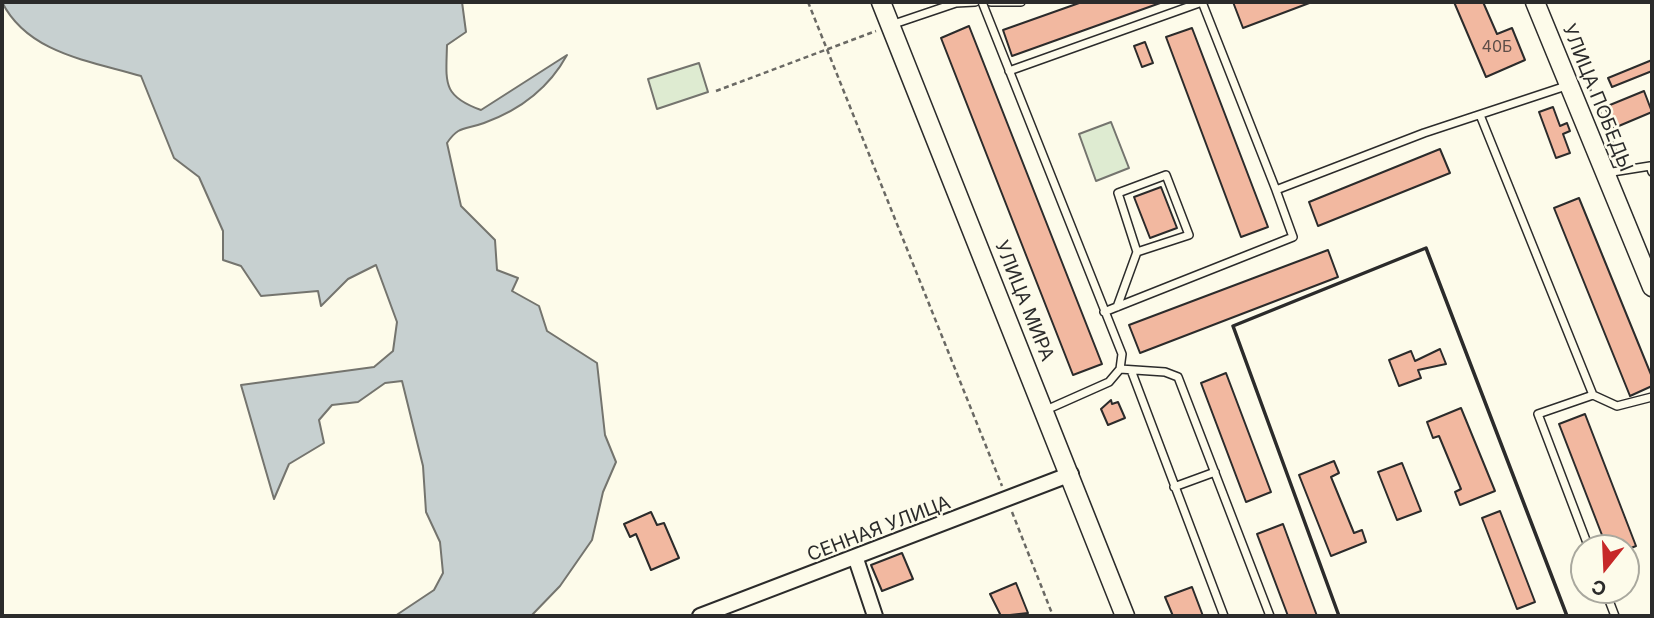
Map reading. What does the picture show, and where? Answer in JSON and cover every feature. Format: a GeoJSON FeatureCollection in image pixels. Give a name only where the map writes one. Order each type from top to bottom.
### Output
{"type":"FeatureCollection","features":[{"type":"Feature","properties":{"kind":"street","name":"УЛИЦА МИРА"},"geometry":{"type":"LineString","coordinates":[[881,2],[1071,474],[1125,616]]}},
{"type":"Feature","properties":{"kind":"street","name":"УЛИЦА ПОБЕДЫ"},"geometry":{"type":"LineString","coordinates":[[1535,2],[1569,84],[1615,172],[1652,287]]}},
{"type":"Feature","properties":{"kind":"street","name":"СЕННАЯ УЛИЦА"},"geometry":{"type":"LineString","coordinates":[[700,616],[856,559],[1071,474]]}},
{"type":"Feature","properties":{"kind":"street"},"geometry":{"type":"LineString","coordinates":[[856,559],[875,616]]}},
{"type":"Feature","properties":{"kind":"lane"},"geometry":{"type":"LineString","coordinates":[[890,25],[956,3],[975,2]]}},
{"type":"Feature","properties":{"kind":"lane"},"geometry":{"type":"LineString","coordinates":[[982,2],[1122,354],[1120,369],[1110,382],[1045,410]]}},
{"type":"Feature","properties":{"kind":"lane"},"geometry":{"type":"LineString","coordinates":[[991,2],[1021,2]]}},
{"type":"Feature","properties":{"kind":"lane"},"geometry":{"type":"LineString","coordinates":[[1009,71],[1202,2],[1293,237],[1104,312]]}},
{"type":"Feature","properties":{"kind":"lane"},"geometry":{"type":"LineString","coordinates":[[1276,190],[1569,84]]}},
{"type":"Feature","properties":{"kind":"lane"},"geometry":{"type":"LineString","coordinates":[[1480,114],[1593,395],[1617,406],[1652,397]]}},
{"type":"Feature","properties":{"kind":"lane"},"geometry":{"type":"LineString","coordinates":[[1615,172],[1650,166],[1652,172]]}},
{"type":"Feature","properties":{"kind":"lane"},"geometry":{"type":"LineString","coordinates":[[1117,307],[1137,253],[1118,193],[1166,175],[1189,235],[1137,253]]}},
{"type":"Feature","properties":{"kind":"lane"},"geometry":{"type":"LineString","coordinates":[[1120,369],[1166,372],[1178,377],[1270,616]]}},
{"type":"Feature","properties":{"kind":"lane"},"geometry":{"type":"LineString","coordinates":[[1131,370],[1224,616]]}},
{"type":"Feature","properties":{"kind":"lane"},"geometry":{"type":"LineString","coordinates":[[1584,534],[1538,414],[1593,395]]}},
{"type":"Feature","properties":{"kind":"lane"},"geometry":{"type":"LineString","coordinates":[[1174,487],[1215,471]]}},
{"type":"Feature","properties":{"kind":"path"},"geometry":{"type":"LineString","coordinates":[[808,2],[1053,616]]}},
{"type":"Feature","properties":{"kind":"path"},"geometry":{"type":"LineString","coordinates":[[716,91],[890,25]]}},
{"type":"Feature","properties":{"kind":"path"},"geometry":{"type":"LineString","coordinates":[[1574,51],[1615,172]]}},
{"type":"Feature","properties":{"kind":"green space"},"geometry":{"type":"Polygon","coordinates":[[[699,63],[708,92],[657,109],[648,79],[699,63]]]}},
{"type":"Feature","properties":{"kind":"green space"},"geometry":{"type":"Polygon","coordinates":[[[1111,122],[1129,168],[1096,181],[1079,134],[1111,122]]]}},
{"type":"Feature","properties":{"kind":"shaded area"},"geometry":{"type":"Polygon","coordinates":[[[2,2],[462,2],[466,32],[447,45],[447,79],[459,99],[481,110],[567,55],[552,78],[532,96],[510,112],[459,131],[447,143],[461,206],[495,240],[497,270],[518,278],[512,291],[539,306],[547,331],[597,363],[605,435],[616,462],[603,492],[592,540],[560,586],[531,616],[395,616],[434,590],[443,573],[440,542],[426,512],[423,466],[402,381],[385,383],[358,402],[332,405],[319,420],[324,443],[289,464],[274,499],[241,385],[374,367],[393,351],[397,322],[376,265],[348,279],[321,306],[318,291],[261,296],[241,266],[223,260],[223,231],[199,177],[174,158],[141,76],[82,60],[44,44],[13,19],[2,2]]]}},
{"type":"Feature","properties":{"kind":"building"},"geometry":{"type":"Polygon","coordinates":[[[1082,2],[1163,2],[1012,56],[1003,30],[1082,2]]]}},
{"type":"Feature","properties":{"kind":"building"},"geometry":{"type":"Polygon","coordinates":[[[1233,2],[1312,2],[1243,28],[1233,2]]]}},
{"type":"Feature","properties":{"kind":"building"},"geometry":{"type":"Polygon","coordinates":[[[1454,2],[1483,2],[1497,34],[1512,28],[1525,60],[1486,77],[1454,2]]]}},
{"type":"Feature","properties":{"kind":"building"},"geometry":{"type":"Polygon","coordinates":[[[969,26],[1102,364],[1073,375],[941,38],[969,26]]]}},
{"type":"Feature","properties":{"kind":"building"},"geometry":{"type":"Polygon","coordinates":[[[1192,28],[1268,227],[1241,237],[1166,37],[1192,28]]]}},
{"type":"Feature","properties":{"kind":"building"},"geometry":{"type":"Polygon","coordinates":[[[1145,42],[1153,63],[1142,67],[1134,46],[1145,42]]]}},
{"type":"Feature","properties":{"kind":"building"},"geometry":{"type":"Polygon","coordinates":[[[1652,60],[1652,71],[1612,87],[1608,78],[1652,60]]]}},
{"type":"Feature","properties":{"kind":"building"},"geometry":{"type":"Polygon","coordinates":[[[1644,91],[1652,112],[1614,128],[1605,107],[1644,91]]]}},
{"type":"Feature","properties":{"kind":"building"},"geometry":{"type":"Polygon","coordinates":[[[1553,107],[1560,126],[1567,123],[1570,131],[1563,134],[1570,153],[1556,158],[1539,112],[1553,107]]]}},
{"type":"Feature","properties":{"kind":"building"},"geometry":{"type":"Polygon","coordinates":[[[1440,149],[1450,173],[1318,226],[1309,202],[1440,149]]]}},
{"type":"Feature","properties":{"kind":"building"},"geometry":{"type":"Polygon","coordinates":[[[1161,187],[1177,228],[1150,238],[1134,197],[1161,187]]]}},
{"type":"Feature","properties":{"kind":"building"},"geometry":{"type":"Polygon","coordinates":[[[1579,198],[1652,377],[1652,386],[1630,396],[1554,208],[1579,198]]]}},
{"type":"Feature","properties":{"kind":"building"},"geometry":{"type":"Polygon","coordinates":[[[1328,250],[1338,277],[1140,353],[1129,325],[1328,250]]]}},
{"type":"Feature","properties":{"kind":"building"},"geometry":{"type":"Polygon","coordinates":[[[1440,349],[1446,364],[1418,370],[1421,378],[1399,386],[1389,360],[1411,351],[1415,361],[1440,349]]]}},
{"type":"Feature","properties":{"kind":"building"},"geometry":{"type":"Polygon","coordinates":[[[1226,373],[1271,492],[1246,502],[1201,383],[1226,373]]]}},
{"type":"Feature","properties":{"kind":"building"},"geometry":{"type":"Polygon","coordinates":[[[1111,400],[1112,404],[1118,402],[1125,418],[1108,425],[1101,409],[1111,400]]]}},
{"type":"Feature","properties":{"kind":"building"},"geometry":{"type":"Polygon","coordinates":[[[1461,408],[1495,491],[1460,505],[1455,492],[1461,489],[1439,436],[1433,438],[1427,422],[1461,408]]]}},
{"type":"Feature","properties":{"kind":"building"},"geometry":{"type":"Polygon","coordinates":[[[1585,414],[1631,534],[1602,534],[1559,424],[1585,414]]]}},
{"type":"Feature","properties":{"kind":"building"},"geometry":{"type":"Polygon","coordinates":[[[1334,461],[1339,473],[1331,477],[1354,533],[1362,530],[1366,542],[1331,556],[1299,475],[1334,461]]]}},
{"type":"Feature","properties":{"kind":"building"},"geometry":{"type":"Polygon","coordinates":[[[1402,463],[1421,511],[1397,520],[1378,472],[1402,463]]]}},
{"type":"Feature","properties":{"kind":"building"},"geometry":{"type":"Polygon","coordinates":[[[1500,511],[1535,602],[1517,609],[1482,518],[1500,511]]]}},
{"type":"Feature","properties":{"kind":"building"},"geometry":{"type":"Polygon","coordinates":[[[651,512],[657,525],[664,523],[679,558],[651,570],[636,534],[630,537],[624,524],[651,512]]]}},
{"type":"Feature","properties":{"kind":"building"},"geometry":{"type":"Polygon","coordinates":[[[1283,524],[1317,616],[1288,616],[1257,534],[1283,524]]]}},
{"type":"Feature","properties":{"kind":"building"},"geometry":{"type":"Polygon","coordinates":[[[902,553],[913,579],[882,591],[871,565],[902,553]]]}},
{"type":"Feature","properties":{"kind":"building"},"geometry":{"type":"Polygon","coordinates":[[[1016,583],[1028,613],[1001,616],[990,594],[1016,583]]]}},
{"type":"Feature","properties":{"kind":"building"},"geometry":{"type":"Polygon","coordinates":[[[1192,587],[1203,616],[1173,616],[1165,597],[1192,587]]]}},
{"type":"Feature","properties":{"kind":"wall"},"geometry":{"type":"LineString","coordinates":[[1339,616],[1233,326],[1426,248],[1567,616]]}}]}
